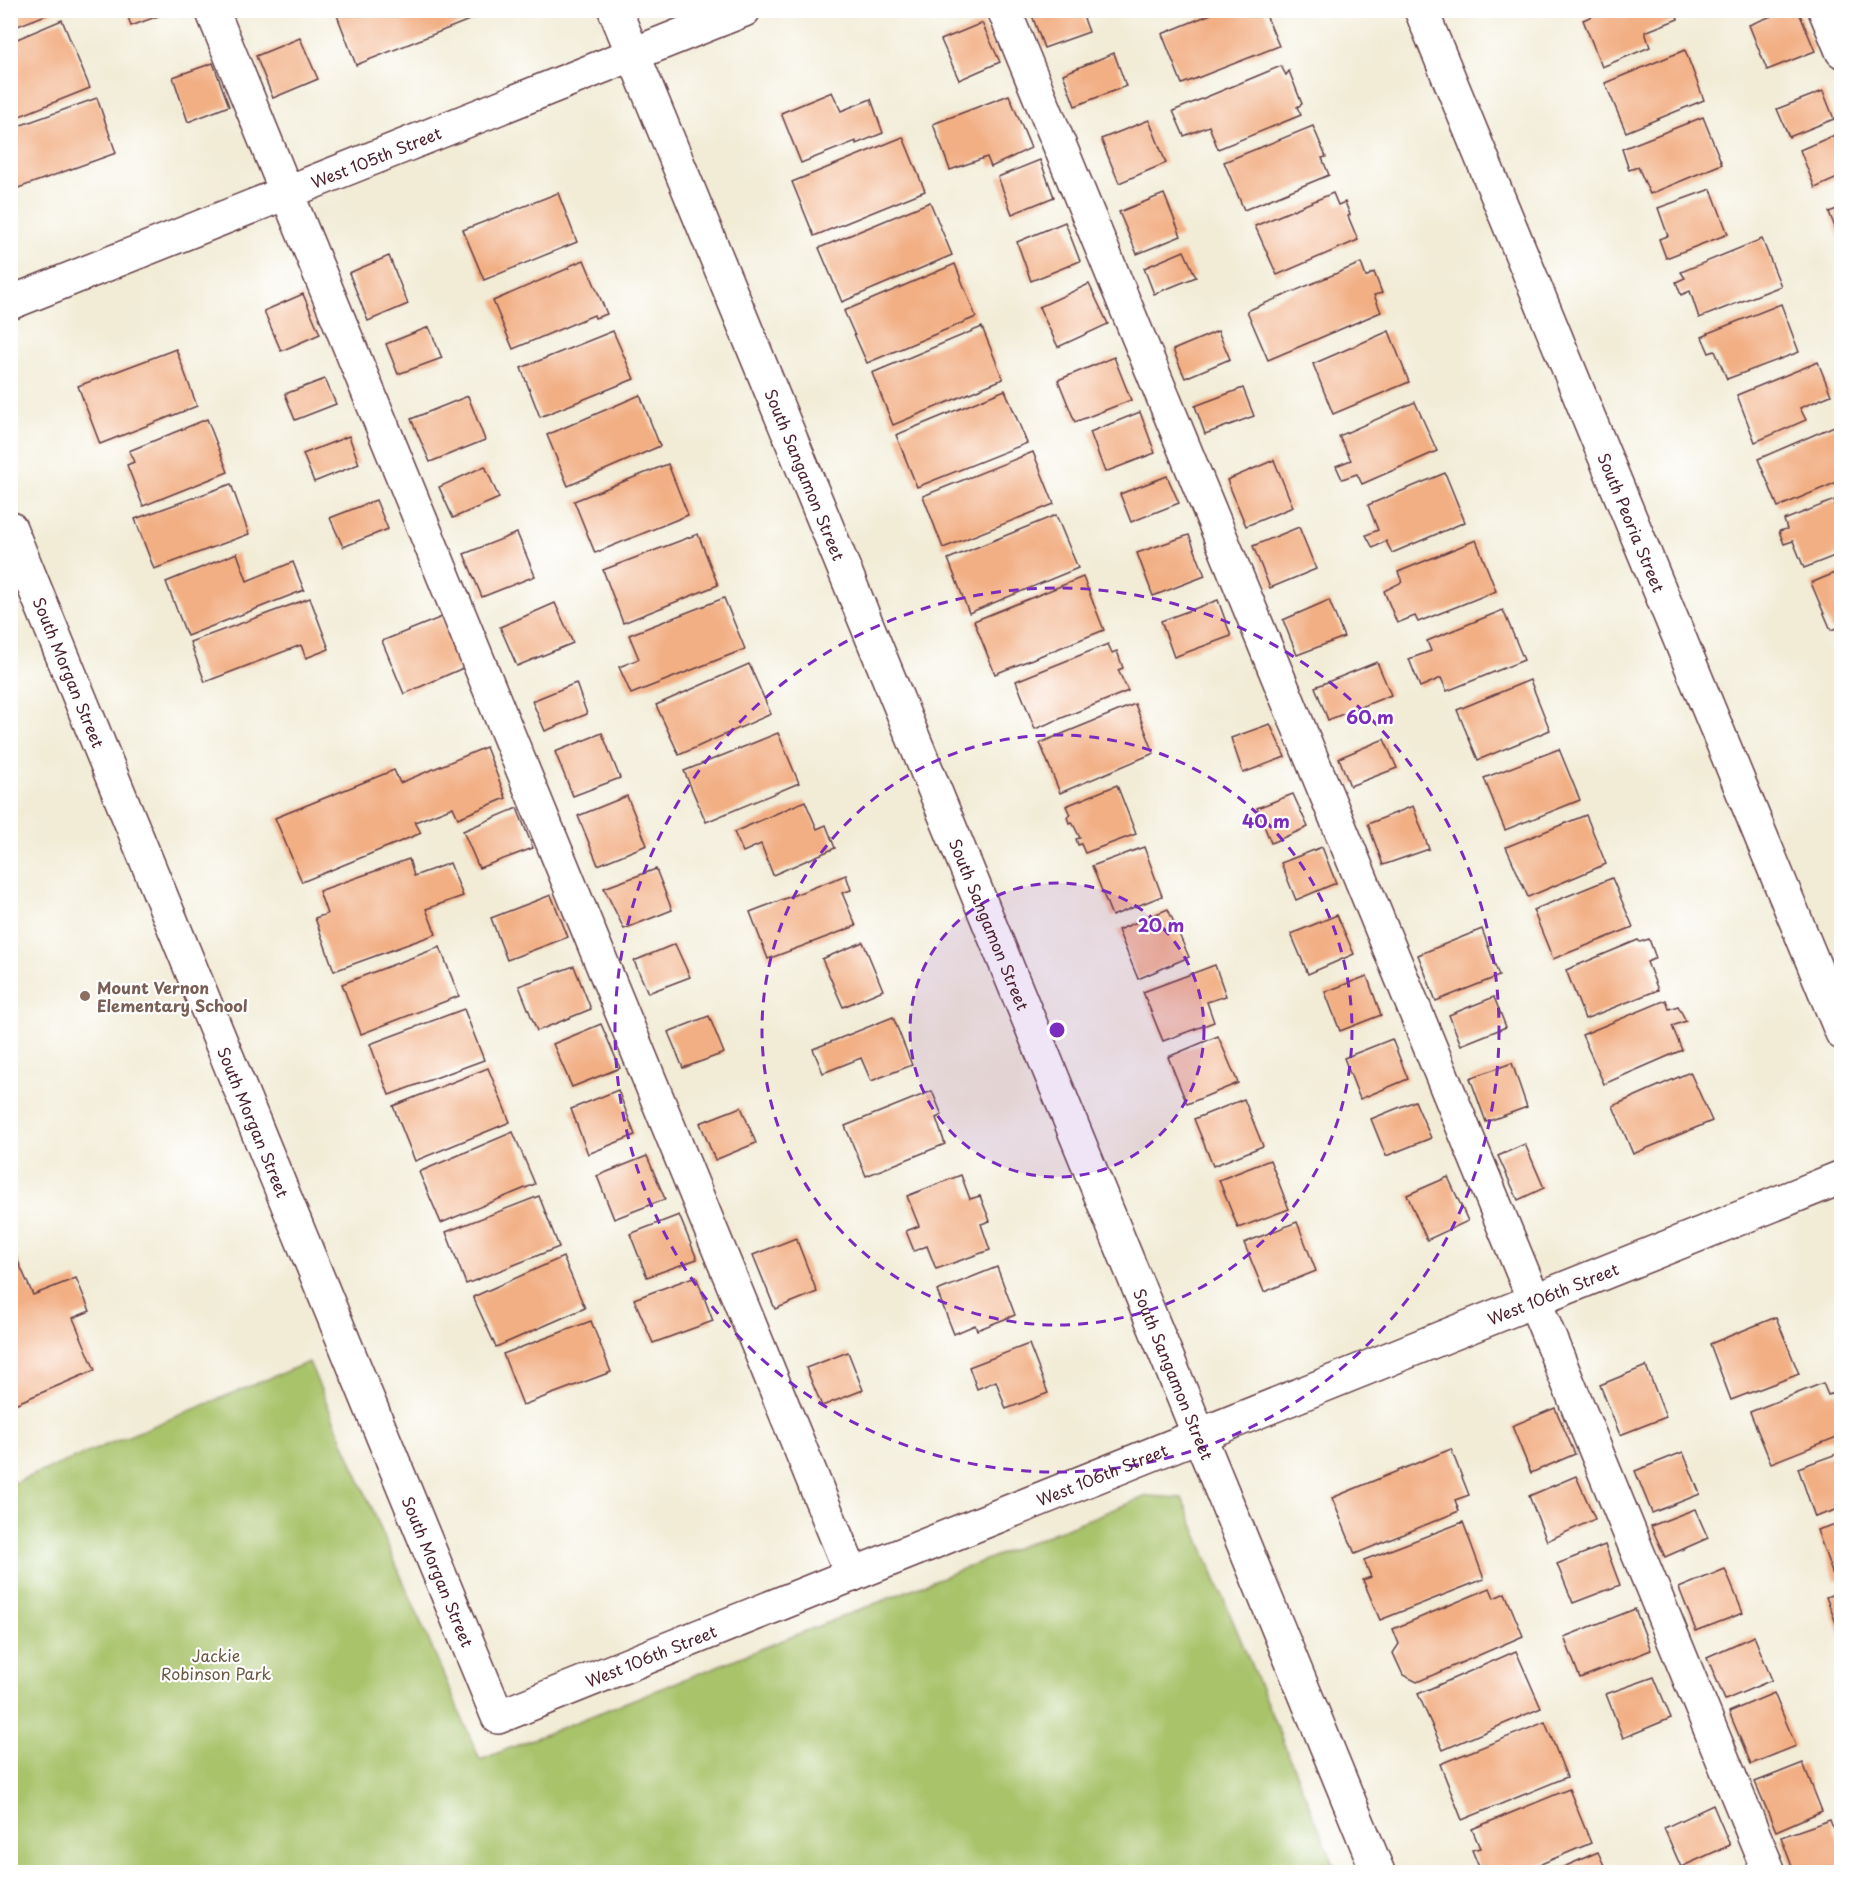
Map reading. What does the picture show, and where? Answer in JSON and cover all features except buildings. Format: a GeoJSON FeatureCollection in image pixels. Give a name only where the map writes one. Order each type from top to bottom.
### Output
{"type":"FeatureCollection","features":[{"type":"Feature","properties":{"kind":"street"},"geometry":{"type":"LineString","coordinates":[[212,10],[852,1575]]}},
{"type":"Feature","properties":{"kind":"street","name":"South Sangamon Street"},"geometry":{"type":"LineString","coordinates":[[615,10],[1378,1872]]}},
{"type":"Feature","properties":{"kind":"street","name":"West 105th Street"},"geometry":{"type":"LineString","coordinates":[[10,303],[744,10]]}},
{"type":"Feature","properties":{"kind":"street"},"geometry":{"type":"LineString","coordinates":[[1004,10],[1769,1872]]}},
{"type":"Feature","properties":{"kind":"street","name":"South Peoria Street"},"geometry":{"type":"LineString","coordinates":[[1421,10],[1842,1033]]}},
{"type":"Feature","properties":{"kind":"street"},"geometry":{"type":"LineString","coordinates":[[1825,10],[1842,51]]}},
{"type":"Feature","properties":{"kind":"street","name":"South Morgan Street"},"geometry":{"type":"LineString","coordinates":[[10,528],[498,1717]]}},
{"type":"Feature","properties":{"kind":"street","name":"West 106th Street"},"geometry":{"type":"LineString","coordinates":[[498,1717],[1842,1177]]}},
{"type":"Feature","properties":{"kind":"green space","name":"Jackie Robinson Park"},"geometry":{"type":"Polygon","coordinates":[[[309,1362],[480,1760],[1147,1496],[1182,1498],[1337,1872],[11,1872],[11,1484],[309,1362]]]}},
{"type":"Feature","properties":{"kind":"place","name":"Mount Vernon Elementary School"},"geometry":{"type":"Point","coordinates":[85,996]}}]}
